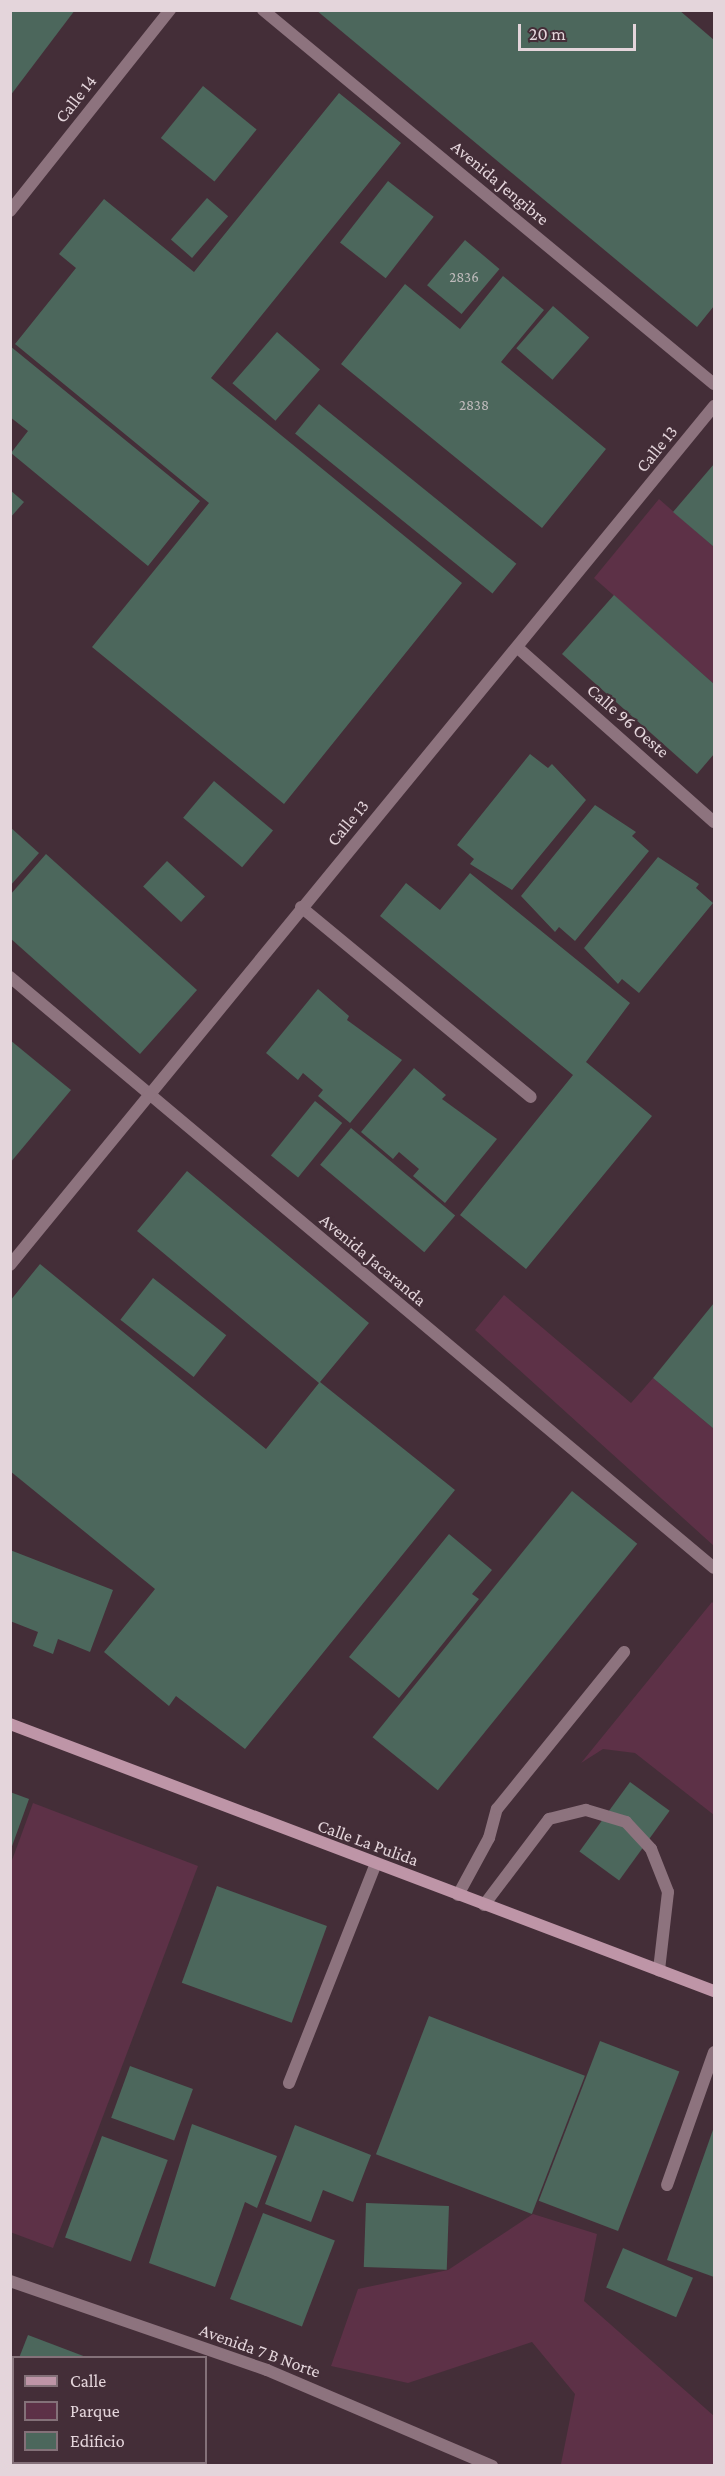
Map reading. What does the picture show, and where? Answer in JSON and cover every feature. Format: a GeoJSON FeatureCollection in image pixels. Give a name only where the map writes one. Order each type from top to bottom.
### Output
{"type":"FeatureCollection","features":[{"type":"Feature","properties":{"kind":"main road","name":"Calle La Pulida"},"geometry":{"type":"LineString","coordinates":[[10,1724],[375,1866],[458,1894],[714,1991]]}},
{"type":"Feature","properties":{"kind":"street","name":"Calle 14"},"geometry":{"type":"LineString","coordinates":[[10,211],[170,10]]}},
{"type":"Feature","properties":{"kind":"street","name":"Avenida Jengibre"},"geometry":{"type":"LineString","coordinates":[[263,10],[714,384]]}},
{"type":"Feature","properties":{"kind":"street","name":"Calle 13"},"geometry":{"type":"LineString","coordinates":[[10,1265],[147,1094],[518,648],[714,406]]}},
{"type":"Feature","properties":{"kind":"street","name":"Calle 96 Oeste"},"geometry":{"type":"LineString","coordinates":[[518,648],[714,822]]}},
{"type":"Feature","properties":{"kind":"street"},"geometry":{"type":"LineString","coordinates":[[301,907],[531,1097]]}},
{"type":"Feature","properties":{"kind":"street","name":"Avenida Jacaranda"},"geometry":{"type":"LineString","coordinates":[[10,978],[714,1568]]}},
{"type":"Feature","properties":{"kind":"street"},"geometry":{"type":"LineString","coordinates":[[458,1894],[489,1838],[497,1809],[624,1652]]}},
{"type":"Feature","properties":{"kind":"street"},"geometry":{"type":"LineString","coordinates":[[484,1905],[549,1819],[586,1810],[626,1822],[651,1849],[668,1892],[659,1970]]}},
{"type":"Feature","properties":{"kind":"street"},"geometry":{"type":"LineString","coordinates":[[289,2083],[375,1866]]}},
{"type":"Feature","properties":{"kind":"street"},"geometry":{"type":"LineString","coordinates":[[667,2185],[714,2052]]}},
{"type":"Feature","properties":{"kind":"street","name":"Avenida 7 B Norte"},"geometry":{"type":"LineString","coordinates":[[10,2281],[267,2370],[492,2466]]}},
{"type":"Feature","properties":{"kind":"green space"},"geometry":{"type":"Polygon","coordinates":[[[659,499],[714,547],[714,684],[594,578],[659,499]]]}},
{"type":"Feature","properties":{"kind":"green space"},"geometry":{"type":"Polygon","coordinates":[[[504,1295],[631,1403],[653,1378],[714,1429],[714,1546],[475,1330],[504,1295]]]}},
{"type":"Feature","properties":{"kind":"green space"},"geometry":{"type":"Polygon","coordinates":[[[712,1602],[714,1604],[714,1815],[635,1753],[603,1749],[581,1763],[712,1602]]]}},
{"type":"Feature","properties":{"kind":"green space"},"geometry":{"type":"Polygon","coordinates":[[[33,1803],[198,1866],[53,2248],[10,2232],[11,1863],[33,1803]]]}},
{"type":"Feature","properties":{"kind":"green space"},"geometry":{"type":"Polygon","coordinates":[[[533,2214],[597,2234],[584,2301],[714,2416],[714,2465],[561,2464],[575,2394],[532,2342],[408,2383],[331,2366],[358,2289],[448,2270],[533,2214]]]}},
{"type":"Feature","properties":{"kind":"building"},"geometry":{"type":"Polygon","coordinates":[[[10,10],[75,10],[10,96],[10,10]]]}},
{"type":"Feature","properties":{"kind":"building"},"geometry":{"type":"Polygon","coordinates":[[[316,10],[679,10],[714,40],[714,306],[697,327],[316,10]]]}},
{"type":"Feature","properties":{"kind":"building"},"geometry":{"type":"Polygon","coordinates":[[[203,86],[257,129],[214,181],[161,138],[203,86]]]}},
{"type":"Feature","properties":{"kind":"building"},"geometry":{"type":"Polygon","coordinates":[[[339,93],[401,143],[211,378],[462,583],[284,804],[92,647],[209,503],[15,344],[76,268],[59,254],[104,199],[194,272],[339,93]]]}},
{"type":"Feature","properties":{"kind":"building"},"geometry":{"type":"Polygon","coordinates":[[[388,181],[434,217],[386,278],[340,242],[388,181]]]}},
{"type":"Feature","properties":{"kind":"building"},"geometry":{"type":"Polygon","coordinates":[[[207,198],[228,216],[192,258],[171,240],[207,198]]]}},
{"type":"Feature","properties":{"kind":"building"},"geometry":{"type":"Polygon","coordinates":[[[465,240],[499,269],[462,314],[427,285],[465,240]]]}},
{"type":"Feature","properties":{"kind":"building"},"geometry":{"type":"Polygon","coordinates":[[[503,276],[544,310],[501,362],[606,449],[542,528],[341,364],[405,284],[460,329],[503,276]]]}},
{"type":"Feature","properties":{"kind":"building"},"geometry":{"type":"Polygon","coordinates":[[[553,306],[589,337],[552,380],[516,348],[553,306]]]}},
{"type":"Feature","properties":{"kind":"building"},"geometry":{"type":"Polygon","coordinates":[[[277,332],[320,369],[275,421],[232,383],[277,332]]]}},
{"type":"Feature","properties":{"kind":"building"},"geometry":{"type":"Polygon","coordinates":[[[10,346],[200,501],[148,566],[11,453],[28,431],[10,417],[10,346]]]}},
{"type":"Feature","properties":{"kind":"building"},"geometry":{"type":"Polygon","coordinates":[[[319,404],[516,564],[492,593],[295,434],[319,404]]]}},
{"type":"Feature","properties":{"kind":"building"},"geometry":{"type":"Polygon","coordinates":[[[714,464],[714,547],[673,512],[714,464]]]}},
{"type":"Feature","properties":{"kind":"building"},"geometry":{"type":"Polygon","coordinates":[[[10,490],[24,502],[10,518],[10,490]]]}},
{"type":"Feature","properties":{"kind":"building"},"geometry":{"type":"Polygon","coordinates":[[[614,595],[714,684],[714,754],[697,774],[562,654],[614,595]]]}},
{"type":"Feature","properties":{"kind":"building"},"geometry":{"type":"Polygon","coordinates":[[[530,754],[548,768],[552,764],[586,800],[512,890],[470,864],[474,859],[457,845],[530,754]]]}},
{"type":"Feature","properties":{"kind":"building"},"geometry":{"type":"Polygon","coordinates":[[[214,781],[273,830],[242,867],[183,818],[214,781]]]}},
{"type":"Feature","properties":{"kind":"building"},"geometry":{"type":"Polygon","coordinates":[[[595,805],[636,832],[632,836],[649,851],[575,941],[559,927],[555,932],[521,896],[595,805]]]}},
{"type":"Feature","properties":{"kind":"building"},"geometry":{"type":"Polygon","coordinates":[[[10,827],[39,853],[10,886],[10,827]]]}},
{"type":"Feature","properties":{"kind":"building"},"geometry":{"type":"Polygon","coordinates":[[[46,854],[197,990],[140,1054],[10,938],[10,895],[46,854]]]}},
{"type":"Feature","properties":{"kind":"building"},"geometry":{"type":"Polygon","coordinates":[[[658,857],[699,884],[696,888],[713,903],[639,993],[622,979],[618,984],[584,948],[658,857]]]}},
{"type":"Feature","properties":{"kind":"building"},"geometry":{"type":"Polygon","coordinates":[[[167,861],[205,896],[181,922],[143,887],[167,861]]]}},
{"type":"Feature","properties":{"kind":"building"},"geometry":{"type":"Polygon","coordinates":[[[470,873],[630,1003],[586,1062],[652,1116],[526,1269],[460,1215],[573,1075],[380,916],[406,883],[440,910],[470,873]]]}},
{"type":"Feature","properties":{"kind":"building"},"geometry":{"type":"Polygon","coordinates":[[[318,989],[349,1016],[347,1020],[402,1060],[350,1123],[318,1096],[323,1090],[303,1073],[298,1080],[266,1053],[318,989]]]}},
{"type":"Feature","properties":{"kind":"building"},"geometry":{"type":"Polygon","coordinates":[[[10,1040],[71,1090],[10,1163],[10,1040]]]}},
{"type":"Feature","properties":{"kind":"building"},"geometry":{"type":"Polygon","coordinates":[[[414,1068],[446,1095],[442,1099],[497,1139],[445,1203],[413,1176],[419,1169],[399,1152],[393,1159],[361,1132],[414,1068]]]}},
{"type":"Feature","properties":{"kind":"building"},"geometry":{"type":"Polygon","coordinates":[[[315,1101],[342,1123],[298,1177],[271,1155],[315,1101]]]}},
{"type":"Feature","properties":{"kind":"building"},"geometry":{"type":"Polygon","coordinates":[[[351,1128],[455,1215],[424,1252],[320,1165],[351,1128]]]}},
{"type":"Feature","properties":{"kind":"building"},"geometry":{"type":"Polygon","coordinates":[[[187,1171],[369,1323],[320,1382],[455,1490],[245,1749],[176,1696],[169,1706],[104,1652],[155,1589],[10,1471],[10,1301],[40,1264],[266,1449],[319,1383],[137,1231],[187,1171]]]}},
{"type":"Feature","properties":{"kind":"building"},"geometry":{"type":"Polygon","coordinates":[[[153,1278],[226,1335],[194,1377],[120,1320],[153,1278]]]}},
{"type":"Feature","properties":{"kind":"building"},"geometry":{"type":"Polygon","coordinates":[[[714,1303],[714,1429],[653,1378],[714,1303]]]}},
{"type":"Feature","properties":{"kind":"building"},"geometry":{"type":"Polygon","coordinates":[[[572,1491],[637,1544],[438,1790],[373,1737],[572,1491]]]}},
{"type":"Feature","properties":{"kind":"building"},"geometry":{"type":"Polygon","coordinates":[[[449,1534],[492,1570],[472,1594],[479,1599],[399,1698],[349,1657],[449,1534]]]}},
{"type":"Feature","properties":{"kind":"building"},"geometry":{"type":"Polygon","coordinates":[[[10,1550],[113,1590],[90,1652],[58,1639],[53,1654],[33,1646],[38,1632],[10,1621],[10,1550]]]}},
{"type":"Feature","properties":{"kind":"building"},"geometry":{"type":"Polygon","coordinates":[[[630,1782],[670,1811],[619,1880],[579,1852],[630,1782]]]}},
{"type":"Feature","properties":{"kind":"building"},"geometry":{"type":"Polygon","coordinates":[[[10,1792],[29,1799],[11,1849],[10,1849],[10,1792]]]}},
{"type":"Feature","properties":{"kind":"building"},"geometry":{"type":"Polygon","coordinates":[[[217,1886],[327,1926],[292,2023],[182,1983],[217,1886]]]}},
{"type":"Feature","properties":{"kind":"building"},"geometry":{"type":"Polygon","coordinates":[[[429,2016],[585,2076],[532,2214],[376,2154],[429,2016]]]}},
{"type":"Feature","properties":{"kind":"building"},"geometry":{"type":"Polygon","coordinates":[[[600,2041],[679,2071],[618,2231],[539,2201],[600,2041]]]}},
{"type":"Feature","properties":{"kind":"building"},"geometry":{"type":"Polygon","coordinates":[[[130,2066],[193,2089],[174,2141],[111,2118],[130,2066]]]}},
{"type":"Feature","properties":{"kind":"building"},"geometry":{"type":"Polygon","coordinates":[[[192,2124],[277,2156],[257,2208],[245,2202],[215,2287],[149,2263],[192,2124]]]}},
{"type":"Feature","properties":{"kind":"building"},"geometry":{"type":"Polygon","coordinates":[[[295,2125],[371,2155],[353,2202],[323,2190],[311,2222],[265,2204],[295,2125]]]}},
{"type":"Feature","properties":{"kind":"building"},"geometry":{"type":"Polygon","coordinates":[[[714,2127],[714,2277],[667,2260],[714,2127]]]}},
{"type":"Feature","properties":{"kind":"building"},"geometry":{"type":"Polygon","coordinates":[[[102,2136],[168,2160],[131,2261],[65,2237],[102,2136]]]}},
{"type":"Feature","properties":{"kind":"building"},"geometry":{"type":"Polygon","coordinates":[[[366,2203],[449,2206],[447,2270],[364,2267],[366,2203]]]}},
{"type":"Feature","properties":{"kind":"building"},"geometry":{"type":"Polygon","coordinates":[[[263,2213],[335,2241],[302,2326],[230,2299],[263,2213]]]}},
{"type":"Feature","properties":{"kind":"building"},"geometry":{"type":"Polygon","coordinates":[[[623,2248],[693,2278],[676,2317],[606,2288],[623,2248]]]}},
{"type":"Feature","properties":{"kind":"building"},"geometry":{"type":"Polygon","coordinates":[[[28,2335],[83,2356],[20,2356],[28,2335]]]}},
{"type":"Feature","properties":{"kind":"building"},"geometry":{"type":"Polygon","coordinates":[[[12,2397],[12,2446],[10,2446],[12,2397]]]}}]}
